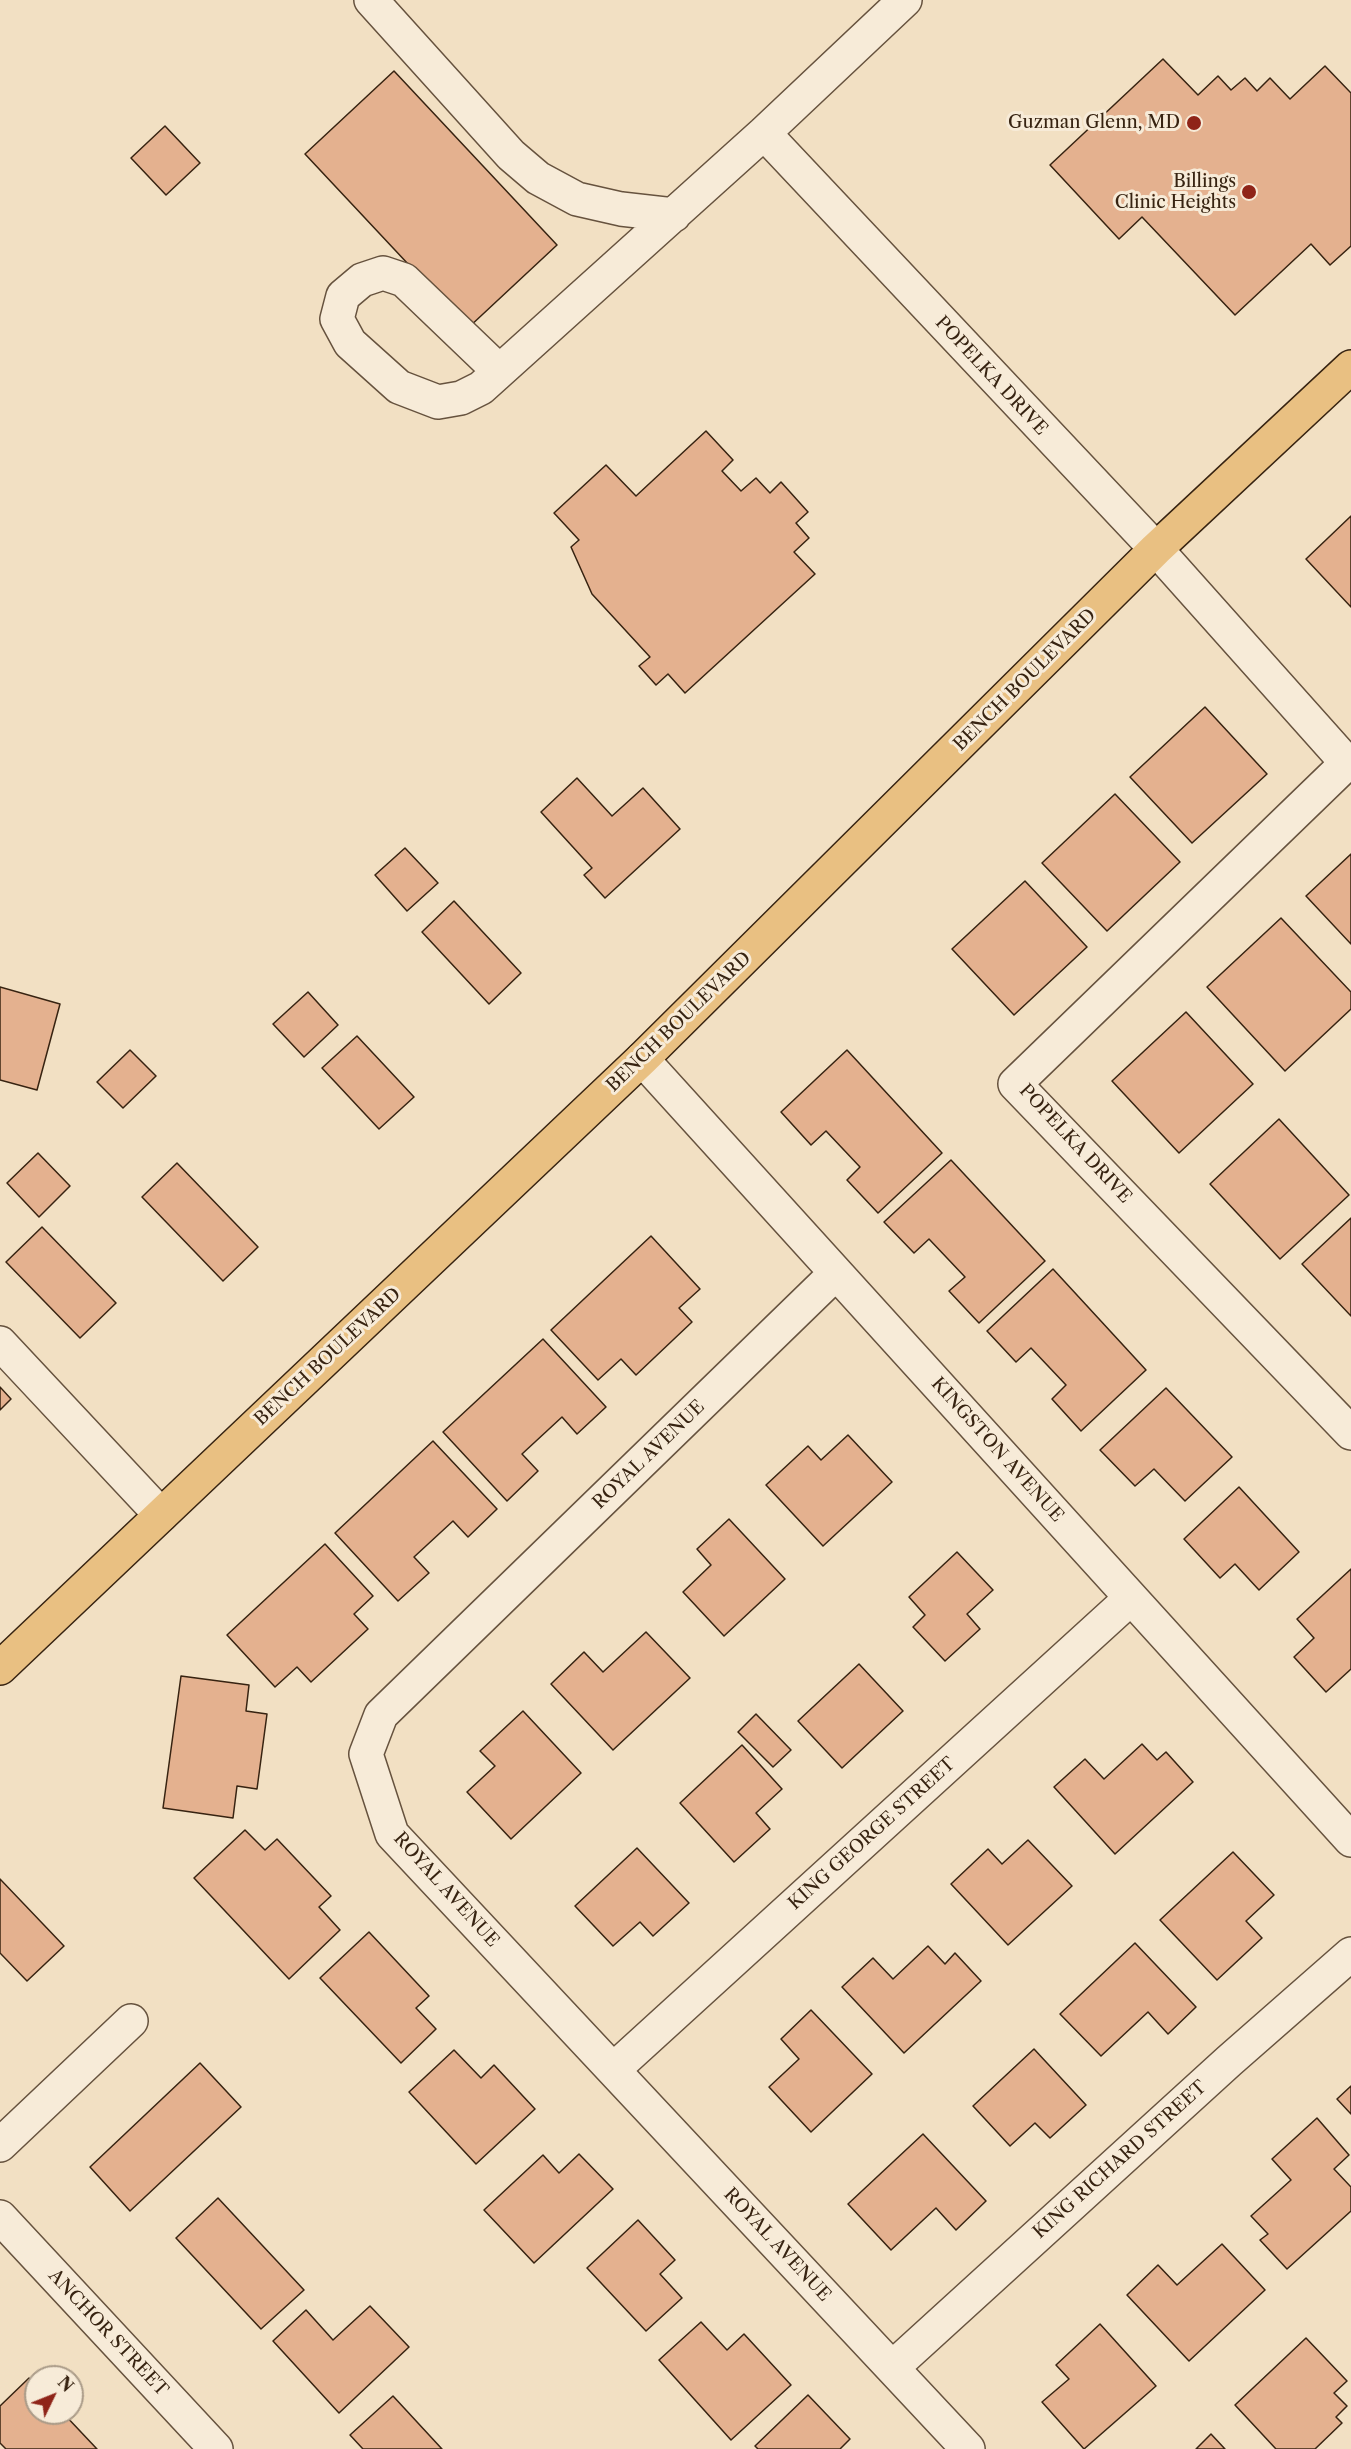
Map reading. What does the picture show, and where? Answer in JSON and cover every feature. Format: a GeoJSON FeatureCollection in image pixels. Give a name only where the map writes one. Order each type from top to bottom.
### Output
{"type":"FeatureCollection","features":[{"type":"Feature","properties":{"kind":"main road","name":"BENCH BOULEVARD"},"geometry":{"type":"LineString","coordinates":[[0,1668],[642,1059],[1156,549],[1351,367]]}},
{"type":"Feature","properties":{"kind":"street"},"geometry":{"type":"LineString","coordinates":[[371,0],[511,155],[538,178],[577,199],[621,209],[674,215]]}},
{"type":"Feature","properties":{"kind":"street"},"geometry":{"type":"LineString","coordinates":[[499,371],[404,280],[383,273],[362,280],[342,296],[337,319],[350,343],[399,387],[438,402],[461,398],[481,388],[764,134],[905,0]]}},
{"type":"Feature","properties":{"kind":"street","name":"POPELKA DRIVE"},"geometry":{"type":"LineString","coordinates":[[764,134],[1156,549],[1349,764],[1015,1084],[1351,1433]]}},
{"type":"Feature","properties":{"kind":"street","name":"KINGSTON AVENUE"},"geometry":{"type":"LineString","coordinates":[[642,1059],[1351,1840]]}},
{"type":"Feature","properties":{"kind":"street","name":"ROYAL AVENUE"},"geometry":{"type":"LineString","coordinates":[[836,1273],[381,1715],[366,1754],[392,1834],[968,2449]]}},
{"type":"Feature","properties":{"kind":"street"},"geometry":{"type":"LineString","coordinates":[[0,1343],[161,1515]]}},
{"type":"Feature","properties":{"kind":"street","name":"KING GEORGE STREET"},"geometry":{"type":"LineString","coordinates":[[613,2070],[1131,1598]]}},
{"type":"Feature","properties":{"kind":"street","name":"KING RICHARD STREET"},"geometry":{"type":"LineString","coordinates":[[892,2368],[1229,2061],[1351,1954]]}},
{"type":"Feature","properties":{"kind":"street"},"geometry":{"type":"LineString","coordinates":[[0,2145],[131,2022]]}},
{"type":"Feature","properties":{"kind":"street","name":"ANCHOR STREET"},"geometry":{"type":"LineString","coordinates":[[0,2217],[216,2449]]}},
{"type":"Feature","properties":{"kind":"building"},"geometry":{"type":"Polygon","coordinates":[[[1163,59],[1198,95],[1218,76],[1231,90],[1245,78],[1257,91],[1270,78],[1290,99],[1325,66],[1351,93],[1351,246],[1330,265],[1311,244],[1235,315],[1142,217],[1119,239],[1050,165],[1163,59]]]}},
{"type":"Feature","properties":{"kind":"building"},"geometry":{"type":"Polygon","coordinates":[[[394,71],[557,245],[468,328],[305,154],[394,71]]]}},
{"type":"Feature","properties":{"kind":"building"},"geometry":{"type":"Polygon","coordinates":[[[165,126],[200,163],[166,195],[131,158],[165,126]]]}},
{"type":"Feature","properties":{"kind":"building"},"geometry":{"type":"Polygon","coordinates":[[[706,431],[733,460],[722,471],[741,491],[756,478],[770,493],[781,482],[808,512],[796,523],[809,538],[794,552],[815,574],[685,693],[668,674],[656,685],[639,666],[650,657],[592,594],[571,547],[579,540],[554,513],[606,465],[636,496],[706,431]]]}},
{"type":"Feature","properties":{"kind":"building"},"geometry":{"type":"Polygon","coordinates":[[[1351,516],[1351,607],[1306,559],[1351,516]]]}},
{"type":"Feature","properties":{"kind":"building"},"geometry":{"type":"Polygon","coordinates":[[[1205,707],[1267,774],[1192,843],[1130,777],[1205,707]]]}},
{"type":"Feature","properties":{"kind":"building"},"geometry":{"type":"Polygon","coordinates":[[[577,778],[612,816],[643,788],[680,829],[605,898],[584,875],[592,868],[541,812],[577,778]]]}},
{"type":"Feature","properties":{"kind":"building"},"geometry":{"type":"Polygon","coordinates":[[[1115,794],[1180,862],[1107,931],[1042,863],[1115,794]]]}},
{"type":"Feature","properties":{"kind":"building"},"geometry":{"type":"Polygon","coordinates":[[[405,848],[438,883],[407,911],[375,875],[405,848]]]}},
{"type":"Feature","properties":{"kind":"building"},"geometry":{"type":"Polygon","coordinates":[[[1351,854],[1351,944],[1306,896],[1351,854]]]}},
{"type":"Feature","properties":{"kind":"building"},"geometry":{"type":"Polygon","coordinates":[[[1025,881],[1087,947],[1014,1015],[952,949],[1025,881]]]}},
{"type":"Feature","properties":{"kind":"building"},"geometry":{"type":"Polygon","coordinates":[[[454,901],[521,973],[489,1004],[422,932],[454,901]]]}},
{"type":"Feature","properties":{"kind":"building"},"geometry":{"type":"Polygon","coordinates":[[[1281,918],[1351,992],[1351,1009],[1285,1071],[1207,987],[1281,918]]]}},
{"type":"Feature","properties":{"kind":"building"},"geometry":{"type":"Polygon","coordinates":[[[0,987],[60,1004],[37,1090],[0,1080],[0,987]]]}},
{"type":"Feature","properties":{"kind":"building"},"geometry":{"type":"Polygon","coordinates":[[[308,992],[338,1025],[304,1057],[273,1024],[308,992]]]}},
{"type":"Feature","properties":{"kind":"building"},"geometry":{"type":"Polygon","coordinates":[[[1186,1012],[1253,1084],[1179,1153],[1112,1081],[1186,1012]]]}},
{"type":"Feature","properties":{"kind":"building"},"geometry":{"type":"Polygon","coordinates":[[[357,1036],[414,1097],[379,1129],[322,1068],[357,1036]]]}},
{"type":"Feature","properties":{"kind":"building"},"geometry":{"type":"Polygon","coordinates":[[[130,1050],[156,1076],[123,1108],[97,1082],[130,1050]]]}},
{"type":"Feature","properties":{"kind":"building"},"geometry":{"type":"Polygon","coordinates":[[[847,1050],[942,1153],[878,1213],[847,1180],[860,1167],[826,1131],[811,1145],[781,1112],[847,1050]]]}},
{"type":"Feature","properties":{"kind":"building"},"geometry":{"type":"Polygon","coordinates":[[[1279,1119],[1349,1195],[1280,1259],[1210,1184],[1279,1119]]]}},
{"type":"Feature","properties":{"kind":"building"},"geometry":{"type":"Polygon","coordinates":[[[38,1153],[70,1186],[39,1217],[7,1183],[38,1153]]]}},
{"type":"Feature","properties":{"kind":"building"},"geometry":{"type":"Polygon","coordinates":[[[951,1160],[1045,1261],[979,1323],[949,1291],[965,1277],[929,1239],[914,1253],[884,1222],[951,1160]]]}},
{"type":"Feature","properties":{"kind":"building"},"geometry":{"type":"Polygon","coordinates":[[[177,1163],[258,1247],[223,1281],[142,1197],[177,1163]]]}},
{"type":"Feature","properties":{"kind":"building"},"geometry":{"type":"Polygon","coordinates":[[[1351,1218],[1351,1316],[1302,1264],[1351,1218]]]}},
{"type":"Feature","properties":{"kind":"building"},"geometry":{"type":"Polygon","coordinates":[[[42,1227],[116,1303],[80,1338],[6,1262],[42,1227]]]}},
{"type":"Feature","properties":{"kind":"building"},"geometry":{"type":"Polygon","coordinates":[[[651,1236],[700,1289],[679,1308],[692,1322],[636,1375],[621,1359],[598,1380],[551,1330],[651,1236]]]}},
{"type":"Feature","properties":{"kind":"building"},"geometry":{"type":"Polygon","coordinates":[[[1053,1269],[1146,1370],[1081,1431],[1052,1399],[1066,1385],[1031,1348],[1016,1362],[987,1331],[1053,1269]]]}},
{"type":"Feature","properties":{"kind":"building"},"geometry":{"type":"Polygon","coordinates":[[[543,1339],[606,1407],[577,1434],[562,1417],[522,1454],[538,1471],[507,1501],[443,1432],[543,1339]]]}},
{"type":"Feature","properties":{"kind":"building"},"geometry":{"type":"Polygon","coordinates":[[[0,1387],[11,1399],[0,1410],[0,1387]]]}},
{"type":"Feature","properties":{"kind":"building"},"geometry":{"type":"Polygon","coordinates":[[[1166,1388],[1232,1457],[1185,1501],[1154,1469],[1135,1486],[1100,1450],[1166,1388]]]}},
{"type":"Feature","properties":{"kind":"building"},"geometry":{"type":"Polygon","coordinates":[[[848,1435],[892,1482],[823,1546],[766,1485],[808,1446],[821,1460],[848,1435]]]}},
{"type":"Feature","properties":{"kind":"building"},"geometry":{"type":"Polygon","coordinates":[[[433,1441],[497,1509],[468,1537],[453,1521],[414,1557],[429,1573],[398,1601],[335,1533],[433,1441]]]}},
{"type":"Feature","properties":{"kind":"building"},"geometry":{"type":"Polygon","coordinates":[[[1239,1487],[1299,1552],[1259,1590],[1235,1564],[1220,1578],[1184,1539],[1239,1487]]]}},
{"type":"Feature","properties":{"kind":"building"},"geometry":{"type":"Polygon","coordinates":[[[729,1519],[785,1579],[724,1636],[683,1592],[711,1565],[697,1549],[729,1519]]]}},
{"type":"Feature","properties":{"kind":"building"},"geometry":{"type":"Polygon","coordinates":[[[325,1544],[373,1596],[354,1614],[368,1629],[311,1682],[297,1667],[275,1687],[227,1635],[325,1544]]]}},
{"type":"Feature","properties":{"kind":"building"},"geometry":{"type":"Polygon","coordinates":[[[957,1552],[993,1590],[967,1614],[980,1629],[945,1661],[913,1627],[925,1615],[909,1597],[957,1552]]]}},
{"type":"Feature","properties":{"kind":"building"},"geometry":{"type":"Polygon","coordinates":[[[1351,1569],[1351,1669],[1326,1692],[1294,1657],[1314,1638],[1297,1619],[1351,1569]]]}},
{"type":"Feature","properties":{"kind":"building"},"geometry":{"type":"Polygon","coordinates":[[[646,1632],[690,1678],[613,1750],[551,1684],[584,1652],[603,1672],[646,1632]]]}},
{"type":"Feature","properties":{"kind":"building"},"geometry":{"type":"Polygon","coordinates":[[[859,1664],[903,1711],[842,1768],[798,1721],[859,1664]]]}},
{"type":"Feature","properties":{"kind":"building"},"geometry":{"type":"Polygon","coordinates":[[[181,1676],[249,1685],[246,1711],[267,1714],[257,1789],[237,1786],[233,1818],[163,1808],[181,1676]]]}},
{"type":"Feature","properties":{"kind":"building"},"geometry":{"type":"Polygon","coordinates":[[[523,1711],[581,1773],[511,1839],[467,1792],[495,1766],[480,1751],[523,1711]]]}},
{"type":"Feature","properties":{"kind":"building"},"geometry":{"type":"Polygon","coordinates":[[[756,1714],[791,1750],[773,1767],[738,1732],[756,1714]]]}},
{"type":"Feature","properties":{"kind":"building"},"geometry":{"type":"Polygon","coordinates":[[[1142,1744],[1157,1760],[1166,1752],[1193,1782],[1115,1854],[1054,1787],[1085,1759],[1104,1779],[1142,1744]]]}},
{"type":"Feature","properties":{"kind":"building"},"geometry":{"type":"Polygon","coordinates":[[[742,1745],[782,1789],[756,1813],[770,1829],[734,1862],[680,1803],[742,1745]]]}},
{"type":"Feature","properties":{"kind":"building"},"geometry":{"type":"Polygon","coordinates":[[[245,1830],[265,1850],[277,1839],[331,1896],[319,1907],[340,1930],[289,1979],[194,1878],[245,1830]]]}},
{"type":"Feature","properties":{"kind":"building"},"geometry":{"type":"Polygon","coordinates":[[[1028,1840],[1072,1886],[1008,1945],[951,1884],[988,1849],[1002,1864],[1028,1840]]]}},
{"type":"Feature","properties":{"kind":"building"},"geometry":{"type":"Polygon","coordinates":[[[637,1848],[689,1903],[653,1936],[640,1922],[613,1946],[575,1906],[637,1848]]]}},
{"type":"Feature","properties":{"kind":"building"},"geometry":{"type":"Polygon","coordinates":[[[1233,1852],[1274,1895],[1246,1921],[1262,1938],[1217,1980],[1160,1920],[1233,1852]]]}},
{"type":"Feature","properties":{"kind":"building"},"geometry":{"type":"Polygon","coordinates":[[[0,1879],[64,1946],[27,1981],[0,1953],[0,1879]]]}},
{"type":"Feature","properties":{"kind":"building"},"geometry":{"type":"Polygon","coordinates":[[[369,1932],[429,1996],[416,2008],[436,2029],[401,2063],[320,1978],[369,1932]]]}},
{"type":"Feature","properties":{"kind":"building"},"geometry":{"type":"Polygon","coordinates":[[[1135,1943],[1196,2007],[1168,2034],[1148,2012],[1101,2056],[1060,2014],[1135,1943]]]}},
{"type":"Feature","properties":{"kind":"building"},"geometry":{"type":"Polygon","coordinates":[[[928,1946],[945,1964],[955,1953],[981,1981],[904,2053],[842,1987],[873,1958],[893,1979],[928,1946]]]}},
{"type":"Feature","properties":{"kind":"building"},"geometry":{"type":"Polygon","coordinates":[[[811,2010],[872,2074],[811,2132],[769,2087],[799,2059],[781,2039],[811,2010]]]}},
{"type":"Feature","properties":{"kind":"building"},"geometry":{"type":"Polygon","coordinates":[[[1034,2049],[1086,2105],[1050,2138],[1035,2123],[1010,2146],[973,2106],[1034,2049]]]}},
{"type":"Feature","properties":{"kind":"building"},"geometry":{"type":"Polygon","coordinates":[[[454,2050],[481,2078],[494,2065],[535,2109],[476,2164],[409,2092],[454,2050]]]}},
{"type":"Feature","properties":{"kind":"building"},"geometry":{"type":"Polygon","coordinates":[[[200,2063],[241,2107],[130,2211],[90,2167],[200,2063]]]}},
{"type":"Feature","properties":{"kind":"building"},"geometry":{"type":"Polygon","coordinates":[[[1351,2086],[1351,2114],[1337,2099],[1351,2086]]]}},
{"type":"Feature","properties":{"kind":"building"},"geometry":{"type":"Polygon","coordinates":[[[1317,2118],[1349,2155],[1334,2169],[1351,2187],[1351,2211],[1287,2269],[1260,2240],[1268,2234],[1251,2216],[1291,2180],[1272,2159],[1317,2118]]]}},
{"type":"Feature","properties":{"kind":"building"},"geometry":{"type":"Polygon","coordinates":[[[923,2134],[986,2201],[956,2230],[936,2208],[891,2250],[848,2204],[923,2134]]]}},
{"type":"Feature","properties":{"kind":"building"},"geometry":{"type":"Polygon","coordinates":[[[579,2154],[613,2189],[534,2263],[484,2210],[543,2155],[559,2173],[579,2154]]]}},
{"type":"Feature","properties":{"kind":"building"},"geometry":{"type":"Polygon","coordinates":[[[218,2198],[304,2290],[261,2329],[176,2238],[218,2198]]]}},
{"type":"Feature","properties":{"kind":"building"},"geometry":{"type":"Polygon","coordinates":[[[638,2220],[675,2260],[660,2274],[682,2298],[646,2331],[587,2268],[638,2220]]]}},
{"type":"Feature","properties":{"kind":"building"},"geometry":{"type":"Polygon","coordinates":[[[1222,2244],[1265,2290],[1189,2361],[1127,2295],[1158,2265],[1177,2285],[1222,2244]]]}},
{"type":"Feature","properties":{"kind":"building"},"geometry":{"type":"Polygon","coordinates":[[[370,2306],[409,2347],[339,2413],[273,2341],[306,2310],[333,2340],[370,2306]]]}},
{"type":"Feature","properties":{"kind":"building"},"geometry":{"type":"Polygon","coordinates":[[[701,2322],[727,2350],[744,2334],[791,2385],[731,2440],[659,2360],[701,2322]]]}},
{"type":"Feature","properties":{"kind":"building"},"geometry":{"type":"Polygon","coordinates":[[[1100,2324],[1156,2386],[1084,2449],[1042,2402],[1069,2379],[1056,2365],[1100,2324]]]}},
{"type":"Feature","properties":{"kind":"building"},"geometry":{"type":"Polygon","coordinates":[[[1306,2338],[1347,2381],[1334,2393],[1347,2406],[1336,2417],[1342,2423],[1315,2449],[1276,2449],[1235,2405],[1306,2338]]]}},
{"type":"Feature","properties":{"kind":"building"},"geometry":{"type":"Polygon","coordinates":[[[24,2383],[24,2425],[74,2425],[97,2449],[6,2449],[0,2443],[0,2406],[24,2383]]]}},
{"type":"Feature","properties":{"kind":"building"},"geometry":{"type":"Polygon","coordinates":[[[808,2395],[850,2439],[840,2449],[758,2449],[755,2446],[808,2395]]]}},
{"type":"Feature","properties":{"kind":"building"},"geometry":{"type":"Polygon","coordinates":[[[393,2396],[442,2449],[363,2449],[350,2435],[393,2396]]]}},
{"type":"Feature","properties":{"kind":"building"},"geometry":{"type":"Polygon","coordinates":[[[1211,2434],[1225,2449],[1196,2449],[1211,2434]]]}},
{"type":"Feature","properties":{"kind":"place","name":"Guzman Glenn, MD"},"geometry":{"type":"Point","coordinates":[1194,123]}},
{"type":"Feature","properties":{"kind":"place","name":"Billings Clinic Heights"},"geometry":{"type":"Point","coordinates":[1249,192]}}]}
